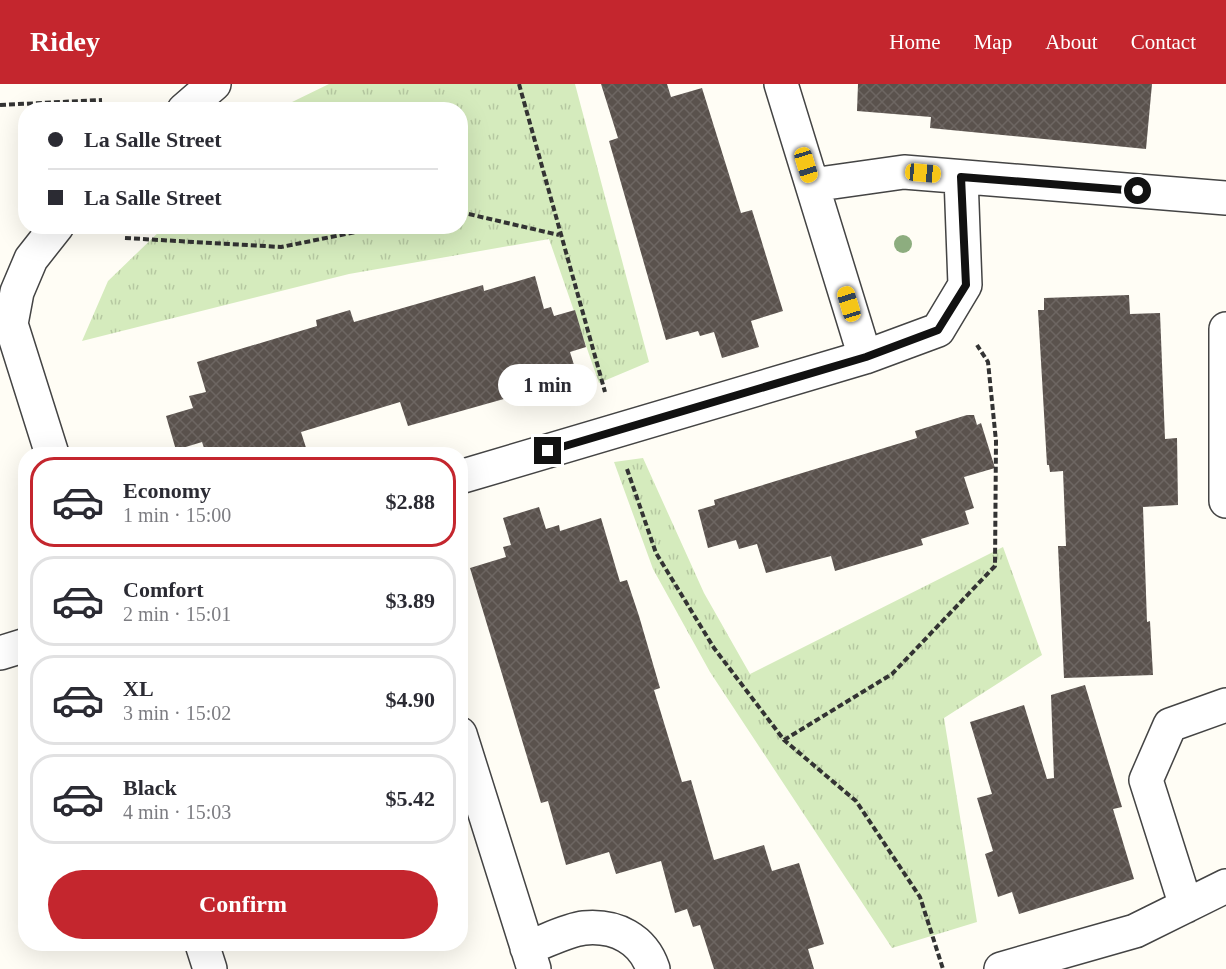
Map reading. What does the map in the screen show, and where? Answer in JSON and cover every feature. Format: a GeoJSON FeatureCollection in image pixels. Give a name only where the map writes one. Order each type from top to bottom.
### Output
{"type":"FeatureCollection","features":[{"type":"Feature","properties":{"kind":"street"},"geometry":{"type":"LineString","coordinates":[[193,102],[214,84]]}},
{"type":"Feature","properties":{"kind":"street"},"geometry":{"type":"LineString","coordinates":[[781,84],[866,357]]}},
{"type":"Feature","properties":{"kind":"street"},"geometry":{"type":"LineString","coordinates":[[812,185],[904,172],[1226,198]]}},
{"type":"Feature","properties":{"kind":"street"},"geometry":{"type":"LineString","coordinates":[[468,475],[866,357],[938,330],[966,285],[961,177]]}},
{"type":"Feature","properties":{"kind":"street"},"geometry":{"type":"LineString","coordinates":[[50,447],[6,325],[31,259],[51,234]]}},
{"type":"Feature","properties":{"kind":"street"},"geometry":{"type":"LineString","coordinates":[[1226,330],[1226,501]]}},
{"type":"Feature","properties":{"kind":"street"},"geometry":{"type":"LineString","coordinates":[[0,653],[18,647]]}},
{"type":"Feature","properties":{"kind":"street"},"geometry":{"type":"LineString","coordinates":[[1186,906],[1146,780],[1170,725],[1226,705]]}},
{"type":"Feature","properties":{"kind":"street"},"geometry":{"type":"LineString","coordinates":[[468,759],[531,958],[584,928],[622,931],[648,954],[653,969]]}},
{"type":"Feature","properties":{"kind":"street"},"geometry":{"type":"LineString","coordinates":[[1001,969],[1135,931],[1226,886]]}},
{"type":"Feature","properties":{"kind":"street"},"geometry":{"type":"LineString","coordinates":[[204,951],[210,969]]}},
{"type":"Feature","properties":{"kind":"path"},"geometry":{"type":"LineString","coordinates":[[519,84],[606,398]]}},
{"type":"Feature","properties":{"kind":"path"},"geometry":{"type":"LineString","coordinates":[[61,102],[102,100]]}},
{"type":"Feature","properties":{"kind":"path"},"geometry":{"type":"LineString","coordinates":[[0,105],[18,104]]}},
{"type":"Feature","properties":{"kind":"path"},"geometry":{"type":"LineString","coordinates":[[468,214],[560,236]]}},
{"type":"Feature","properties":{"kind":"path"},"geometry":{"type":"LineString","coordinates":[[124,238],[281,247],[346,234]]}},
{"type":"Feature","properties":{"kind":"path"},"geometry":{"type":"LineString","coordinates":[[784,740],[892,674],[995,566],[996,441],[987,362],[953,306]]}},
{"type":"Feature","properties":{"kind":"path"},"geometry":{"type":"LineString","coordinates":[[613,432],[656,553],[714,648],[784,740],[856,801],[920,897],[943,969]]}},
{"type":"Feature","properties":{"kind":"green space"},"geometry":{"type":"Polygon","coordinates":[[[329,84],[575,84],[649,362],[599,383],[549,239],[349,274],[82,341],[108,281],[157,234],[468,234],[468,102],[292,102],[329,84]]]}},
{"type":"Feature","properties":{"kind":"green space"},"geometry":{"type":"Polygon","coordinates":[[[643,458],[704,593],[750,674],[1003,547],[1042,655],[944,718],[977,922],[892,948],[710,672],[653,569],[614,462],[643,458]]]}},
{"type":"Feature","properties":{"kind":"building"},"geometry":{"type":"Polygon","coordinates":[[[601,84],[667,84],[671,97],[702,88],[741,213],[752,210],[783,311],[751,321],[759,347],[722,358],[714,332],[700,336],[698,331],[666,340],[609,141],[618,138],[601,84]]]}},
{"type":"Feature","properties":{"kind":"building"},"geometry":{"type":"Polygon","coordinates":[[[858,84],[1152,84],[1146,149],[930,128],[931,117],[857,111],[858,84]]]}},
{"type":"Feature","properties":{"kind":"building"},"geometry":{"type":"Polygon","coordinates":[[[535,276],[544,309],[551,307],[554,316],[575,310],[586,347],[570,352],[578,378],[408,426],[400,402],[301,432],[306,447],[204,447],[202,442],[186,447],[175,447],[166,416],[193,408],[189,396],[206,392],[197,362],[317,326],[316,320],[350,310],[354,322],[483,285],[484,291],[535,276]]]}},
{"type":"Feature","properties":{"kind":"building"},"geometry":{"type":"Polygon","coordinates":[[[1129,295],[1130,314],[1160,313],[1165,439],[1177,438],[1178,505],[1143,507],[1147,622],[1150,621],[1153,675],[1064,678],[1058,546],[1066,546],[1063,471],[1050,472],[1049,465],[1047,465],[1038,310],[1044,310],[1044,298],[1129,295]]]}},
{"type":"Feature","properties":{"kind":"building"},"geometry":{"type":"Polygon","coordinates":[[[967,415],[974,415],[977,425],[981,423],[995,468],[964,477],[974,508],[965,511],[969,524],[921,539],[923,545],[835,571],[831,556],[766,573],[757,544],[739,549],[736,540],[708,548],[698,510],[715,505],[714,500],[917,438],[915,431],[967,415]]]}},
{"type":"Feature","properties":{"kind":"building"},"geometry":{"type":"Polygon","coordinates":[[[539,507],[546,529],[559,525],[560,531],[601,518],[620,582],[627,580],[639,616],[660,688],[654,690],[682,782],[691,780],[714,860],[764,845],[772,871],[799,863],[824,944],[808,949],[814,969],[714,969],[700,925],[693,927],[687,909],[675,913],[661,861],[616,874],[609,852],[566,865],[548,801],[541,803],[470,568],[506,557],[503,547],[511,545],[503,518],[539,507]]]}},
{"type":"Feature","properties":{"kind":"building"},"geometry":{"type":"Polygon","coordinates":[[[1085,685],[1122,807],[1113,809],[1134,879],[1019,914],[1012,892],[998,897],[985,854],[993,851],[977,798],[992,794],[970,722],[1024,705],[1047,779],[1054,778],[1051,695],[1085,685]]]}},
{"type":"Feature","properties":{"kind":"route"},"geometry":{"type":"LineString","coordinates":[[548,451],[866,357],[938,330],[966,285],[961,177],[1138,191]]}}]}
